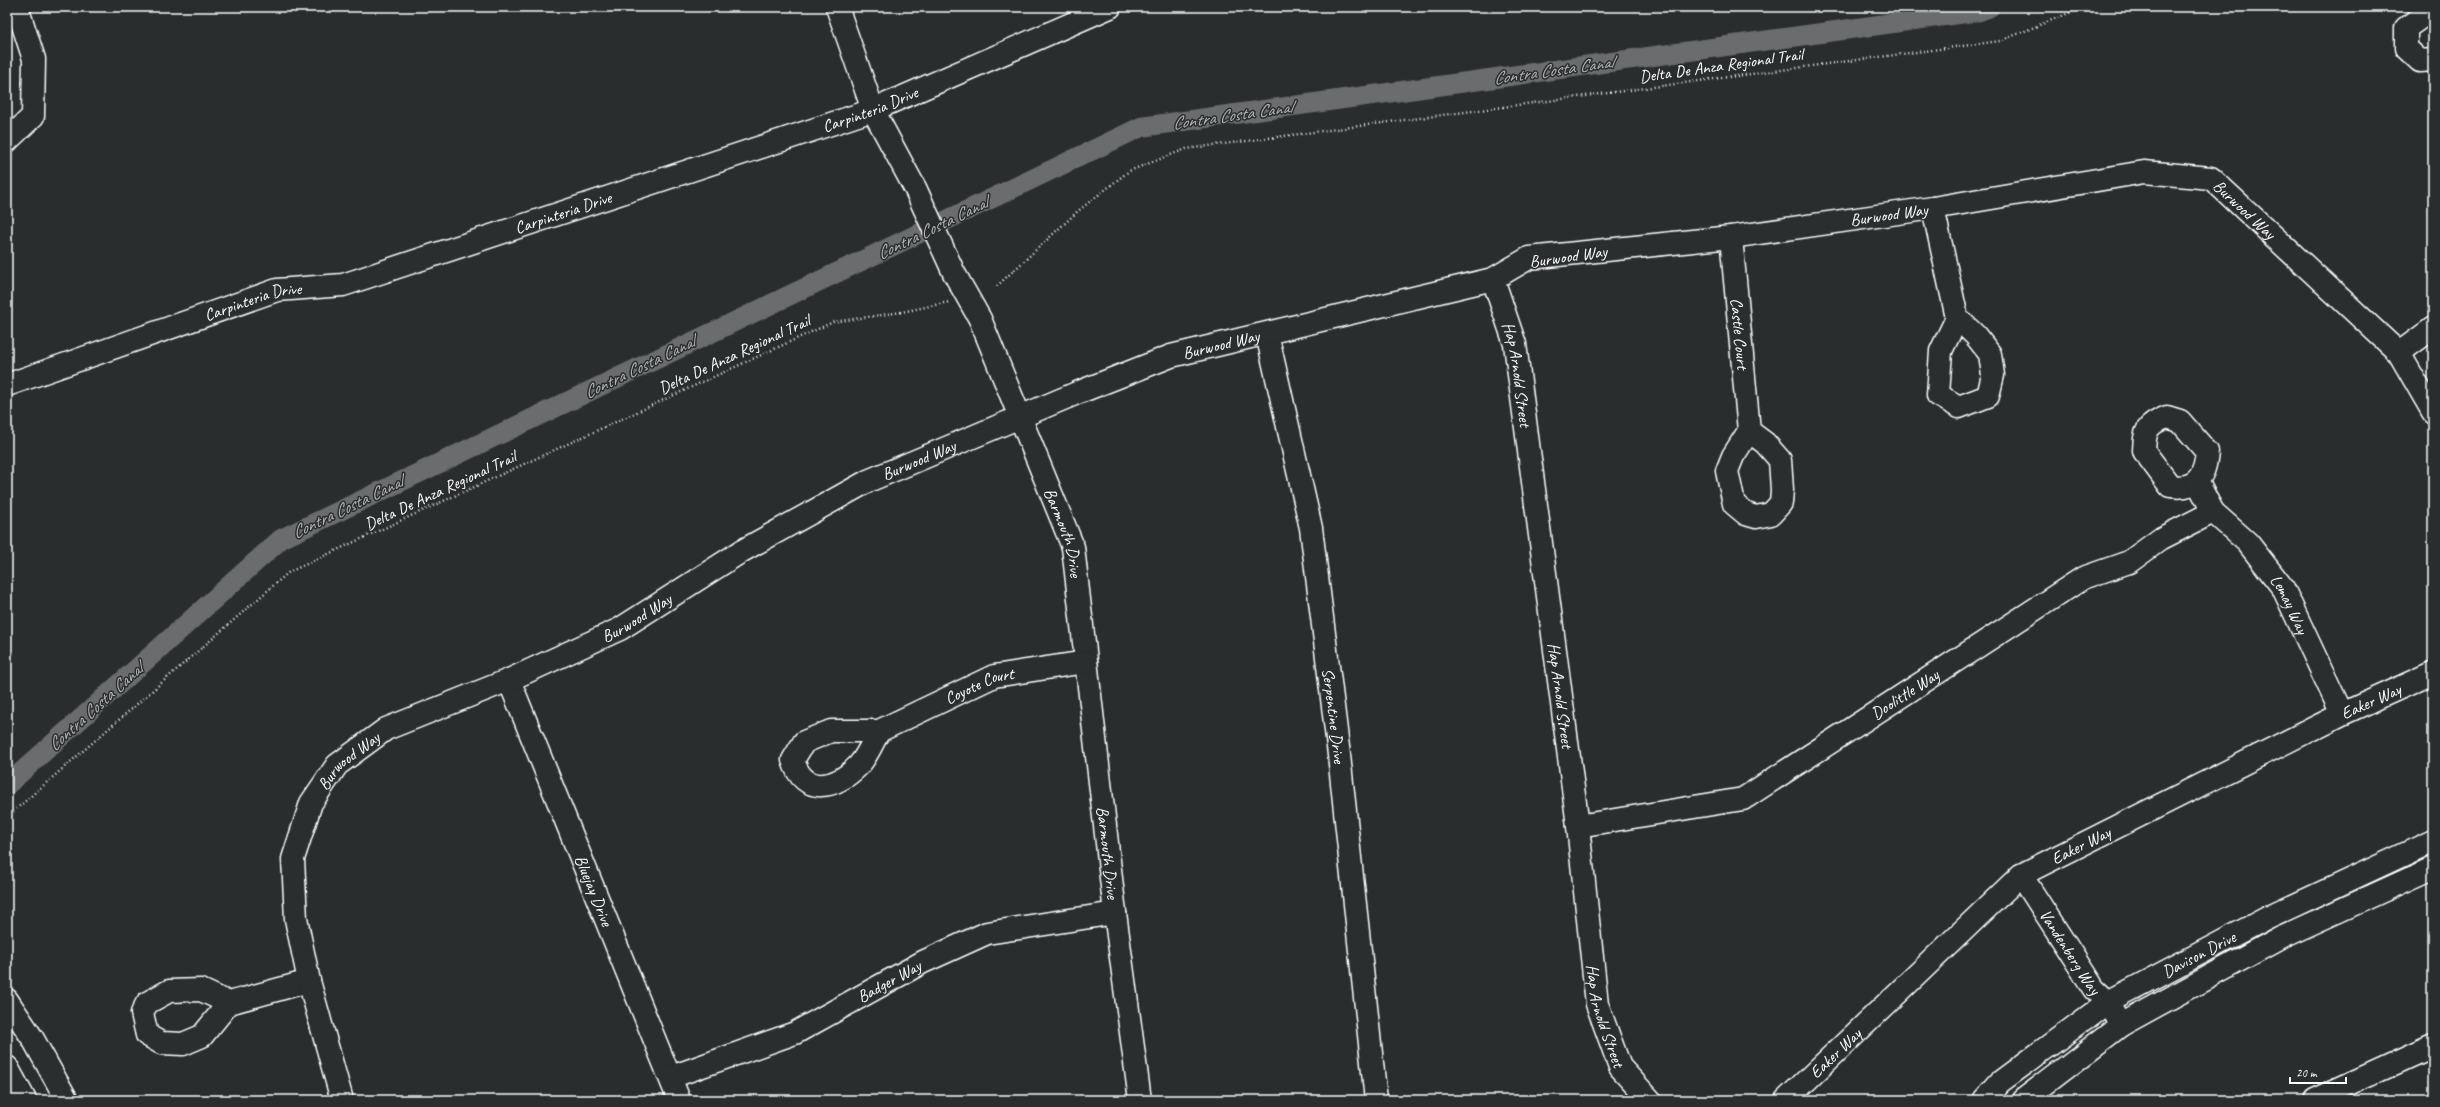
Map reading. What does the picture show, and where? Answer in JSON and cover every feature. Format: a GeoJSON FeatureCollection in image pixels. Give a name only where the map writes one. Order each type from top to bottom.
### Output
{"type":"FeatureCollection","features":[{"type":"Feature","properties":{"kind":"street"},"geometry":{"type":"LineString","coordinates":[[7,141],[33,116],[34,59],[17,7]]}},
{"type":"Feature","properties":{"kind":"street","name":"Barmouth Drive"},"geometry":{"type":"LineString","coordinates":[[837,7],[873,110],[916,190],[954,273],[980,319],[1073,547],[1115,913],[1140,1100]]}},
{"type":"Feature","properties":{"kind":"street","name":"Carpinteria Drive"},"geometry":{"type":"LineString","coordinates":[[7,385],[277,290],[343,285],[873,110],[1110,7]]}},
{"type":"Feature","properties":{"kind":"street"},"geometry":{"type":"LineString","coordinates":[[2433,9],[2406,28],[2406,48],[2420,61],[2433,60]]}},
{"type":"Feature","properties":{"kind":"street","name":"Burwood Way"},"geometry":{"type":"LineString","coordinates":[[342,1100],[309,981],[296,919],[293,860],[311,803],[337,765],[386,730],[509,680],[620,629],[742,551],[868,481],[1171,356],[1493,279],[1529,258],[1731,238],[1933,208],[2144,172],[2211,178],[2399,353],[2433,412]]}},
{"type":"Feature","properties":{"kind":"street"},"geometry":{"type":"LineString","coordinates":[[1933,208],[1957,318]]}},
{"type":"Feature","properties":{"kind":"street","name":"Castle Court"},"geometry":{"type":"LineString","coordinates":[[1731,238],[1749,431]]}},
{"type":"Feature","properties":{"kind":"street","name":"Hap Arnold Street"},"geometry":{"type":"LineString","coordinates":[[1493,279],[1515,344],[1578,826],[1597,1004],[1620,1067],[1650,1100]]}},
{"type":"Feature","properties":{"kind":"street"},"geometry":{"type":"LineString","coordinates":[[2399,353],[2433,328]]}},
{"type":"Feature","properties":{"kind":"street","name":"Serpentine Drive"},"geometry":{"type":"LineString","coordinates":[[1268,334],[1311,528],[1339,755],[1376,1100]]}},
{"type":"Feature","properties":{"kind":"street"},"geometry":{"type":"LineString","coordinates":[[2197,481],[2213,512]]}},
{"type":"Feature","properties":{"kind":"street","name":"Doolittle Way"},"geometry":{"type":"LineString","coordinates":[[1578,826],[1743,798],[2083,578],[2129,562],[2162,538],[2213,512]]}},
{"type":"Feature","properties":{"kind":"street","name":"Lemay Way"},"geometry":{"type":"LineString","coordinates":[[2213,512],[2248,543],[2283,588],[2342,714]]}},
{"type":"Feature","properties":{"kind":"street","name":"Coyote Court"},"geometry":{"type":"LineString","coordinates":[[879,731],[994,676],[1086,662]]}},
{"type":"Feature","properties":{"kind":"street","name":"Eaker Way"},"geometry":{"type":"LineString","coordinates":[[1786,1100],[2021,875],[2342,714],[2433,673]]}},
{"type":"Feature","properties":{"kind":"street","name":"Bluejay Drive"},"geometry":{"type":"LineString","coordinates":[[509,680],[671,1077],[679,1100]]}},
{"type":"Feature","properties":{"kind":"street","name":"Davison Drive"},"geometry":{"type":"LineString","coordinates":[[1984,1100],[2000,1082],[2108,1002],[2267,918],[2433,840]]}},
{"type":"Feature","properties":{"kind":"street","name":"Davison Drive"},"geometry":{"type":"LineString","coordinates":[[2023,1100],[2121,1025],[2282,937],[2433,868]]}},
{"type":"Feature","properties":{"kind":"street","name":"Vandenberg Way"},"geometry":{"type":"LineString","coordinates":[[2021,875],[2094,989],[2108,1002],[2121,1025]]}},
{"type":"Feature","properties":{"kind":"street","name":"Badger Way"},"geometry":{"type":"LineString","coordinates":[[671,1077],[795,1033],[923,962],[987,933],[1115,913]]}},
{"type":"Feature","properties":{"kind":"street"},"geometry":{"type":"LineString","coordinates":[[229,1003],[309,981]]}},
{"type":"Feature","properties":{"kind":"street"},"geometry":{"type":"LineString","coordinates":[[7,1000],[33,1039],[67,1100]]}},
{"type":"Feature","properties":{"kind":"street"},"geometry":{"type":"LineString","coordinates":[[2314,1100],[2433,1046]]}},
{"type":"Feature","properties":{"kind":"street"},"geometry":{"type":"LineString","coordinates":[[7,1067],[25,1100]]}},
{"type":"Feature","properties":{"kind":"path","name":"Delta De Anza Regional Trail"},"geometry":{"type":"LineString","coordinates":[[997,286],[1078,211],[1129,171],[1186,149],[2000,41],[2084,7]]}},
{"type":"Feature","properties":{"kind":"path","name":"Delta De Anza Regional Trail"},"geometry":{"type":"LineString","coordinates":[[7,817],[289,572],[833,322],[902,312],[949,302]]}},
{"type":"Feature","properties":{"kind":"waterway","name":"Contra Costa Canal"},"geometry":{"type":"LineString","coordinates":[[7,785],[281,539],[1141,127],[1980,11],[1990,7]]}}]}
